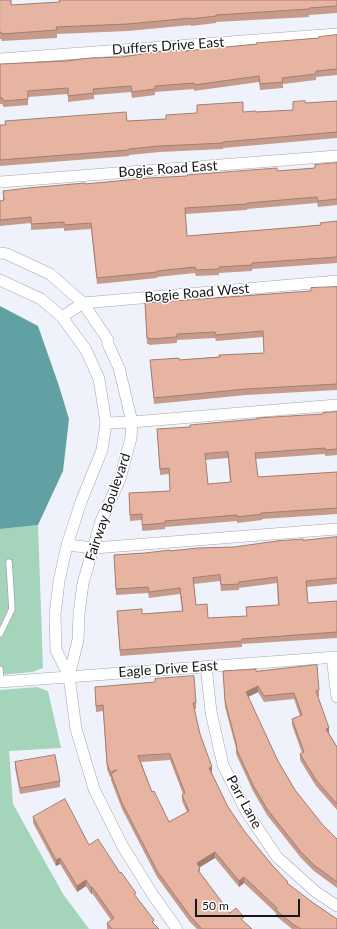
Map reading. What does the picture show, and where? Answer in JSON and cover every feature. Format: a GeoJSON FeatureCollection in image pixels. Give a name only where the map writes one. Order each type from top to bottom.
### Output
{"type":"FeatureCollection","features":[{"type":"Feature","properties":{"kind":"street","name":"Duffers Drive East"},"geometry":{"type":"LineString","coordinates":[[0,59],[337,34]]}},
{"type":"Feature","properties":{"kind":"street","name":"Bogie Road East"},"geometry":{"type":"LineString","coordinates":[[0,182],[337,156]]}},
{"type":"Feature","properties":{"kind":"street","name":"Fairway Boulevard"},"geometry":{"type":"LineString","coordinates":[[0,253],[7,254],[50,274],[83,303],[108,340],[108,344],[119,368],[132,422],[131,438],[120,479],[101,521],[83,583],[79,614],[78,640],[69,676]]}},
{"type":"Feature","properties":{"kind":"street","name":"Fairway Boulevard"},"geometry":{"type":"LineString","coordinates":[[0,280],[41,300],[62,317],[86,350],[99,379],[106,423],[102,450],[81,502],[67,545],[59,581],[55,615],[56,650],[69,676],[76,729],[94,789],[122,845],[153,895],[178,929]]}},
{"type":"Feature","properties":{"kind":"street","name":"Bogie Road West"},"geometry":{"type":"LineString","coordinates":[[62,317],[83,303],[337,281]]}},
{"type":"Feature","properties":{"kind":"street"},"geometry":{"type":"LineString","coordinates":[[106,423],[337,405]]}},
{"type":"Feature","properties":{"kind":"street"},"geometry":{"type":"LineString","coordinates":[[67,545],[94,548],[337,529]]}},
{"type":"Feature","properties":{"kind":"street"},"geometry":{"type":"LineString","coordinates":[[335,657],[337,697]]}},
{"type":"Feature","properties":{"kind":"street","name":"Eagle Drive East"},"geometry":{"type":"LineString","coordinates":[[1,682],[335,657]]}},
{"type":"Feature","properties":{"kind":"street","name":"Parr Lane"},"geometry":{"type":"LineString","coordinates":[[206,666],[211,712],[224,765],[246,811],[277,857],[316,892],[337,906]]}},
{"type":"Feature","properties":{"kind":"lane"},"geometry":{"type":"LineString","coordinates":[[0,634],[12,609],[9,562]]}},
{"type":"Feature","properties":{"kind":"lane"},"geometry":{"type":"LineString","coordinates":[[0,669],[1,682]]}},
{"type":"Feature","properties":{"kind":"green space"},"geometry":{"type":"Polygon","coordinates":[[[38,525],[43,668],[32,672],[0,675],[0,529],[38,525]]]}},
{"type":"Feature","properties":{"kind":"green space"},"geometry":{"type":"Polygon","coordinates":[[[37,687],[48,691],[61,748],[9,751],[13,804],[63,894],[89,929],[0,929],[0,690],[37,687]]]}},
{"type":"Feature","properties":{"kind":"water"},"geometry":{"type":"Polygon","coordinates":[[[0,306],[38,326],[69,419],[63,471],[38,525],[0,529],[0,306]]]}},
{"type":"Feature","properties":{"kind":"building"},"geometry":{"type":"Polygon","coordinates":[[[0,0],[11,0],[11,5],[60,2],[59,0],[337,0],[337,6],[216,15],[191,19],[128,24],[56,27],[57,30],[2,34],[0,32],[0,0]]]}},
{"type":"Feature","properties":{"kind":"building"},"geometry":{"type":"Polygon","coordinates":[[[337,35],[337,69],[316,71],[316,74],[282,78],[283,82],[260,84],[259,76],[194,85],[194,83],[155,86],[155,89],[132,92],[131,86],[93,89],[94,93],[68,96],[68,88],[28,91],[28,99],[4,101],[0,98],[0,64],[122,57],[161,51],[185,51],[337,35]]]}},
{"type":"Feature","properties":{"kind":"building"},"geometry":{"type":"Polygon","coordinates":[[[305,101],[305,103],[337,101],[337,132],[223,143],[160,146],[129,150],[0,160],[0,125],[6,125],[5,121],[126,112],[127,121],[166,119],[166,115],[197,113],[197,105],[243,102],[243,112],[256,112],[293,110],[293,102],[305,101]]]}},
{"type":"Feature","properties":{"kind":"building"},"geometry":{"type":"Polygon","coordinates":[[[337,163],[337,199],[318,201],[317,197],[185,208],[187,236],[321,225],[320,223],[337,221],[337,257],[252,263],[252,265],[219,267],[219,269],[196,270],[195,267],[97,278],[91,223],[64,225],[64,222],[31,224],[31,217],[0,220],[0,201],[4,200],[3,191],[277,168],[277,171],[315,168],[315,165],[337,163]]]}},
{"type":"Feature","properties":{"kind":"building"},"geometry":{"type":"Polygon","coordinates":[[[337,287],[337,384],[246,389],[154,398],[150,360],[179,358],[179,360],[220,357],[219,355],[264,353],[263,331],[216,335],[215,332],[177,334],[177,337],[149,339],[147,338],[145,303],[311,291],[311,288],[337,287]]]}},
{"type":"Feature","properties":{"kind":"building"},"geometry":{"type":"Polygon","coordinates":[[[337,412],[337,449],[325,450],[325,448],[255,453],[258,477],[337,472],[337,508],[261,513],[262,514],[237,517],[237,515],[165,521],[165,523],[142,525],[142,514],[130,515],[129,493],[170,491],[169,468],[160,469],[157,429],[190,427],[190,425],[257,418],[337,412]],[[228,452],[205,454],[208,484],[231,482],[228,452]]]}},
{"type":"Feature","properties":{"kind":"building"},"geometry":{"type":"Polygon","coordinates":[[[337,537],[337,578],[306,581],[308,603],[337,601],[337,632],[120,650],[117,611],[142,609],[142,614],[183,611],[180,588],[149,592],[148,587],[116,589],[114,555],[198,548],[234,547],[277,541],[337,537]],[[220,575],[193,578],[196,605],[207,604],[208,618],[247,616],[246,607],[279,605],[277,577],[239,582],[239,584],[221,585],[220,575]]]}},
{"type":"Feature","properties":{"kind":"building"},"geometry":{"type":"Polygon","coordinates":[[[317,665],[319,690],[316,691],[329,728],[326,729],[337,747],[337,804],[316,780],[300,754],[304,752],[292,719],[302,715],[294,693],[264,696],[258,686],[246,692],[278,761],[295,790],[322,824],[337,839],[337,882],[314,865],[301,852],[267,809],[253,785],[236,748],[237,747],[225,701],[223,671],[256,669],[256,671],[317,665]]]}},
{"type":"Feature","properties":{"kind":"building"},"geometry":{"type":"Polygon","coordinates":[[[194,676],[196,703],[193,703],[200,734],[212,767],[209,768],[228,807],[245,832],[288,882],[287,883],[337,919],[337,929],[301,929],[294,925],[276,910],[277,908],[244,877],[239,881],[215,852],[197,863],[200,868],[198,870],[230,913],[236,908],[244,917],[241,919],[252,929],[202,929],[190,916],[157,871],[122,803],[111,774],[117,770],[110,772],[107,763],[103,705],[96,706],[95,687],[155,682],[155,679],[194,676]],[[170,754],[138,756],[152,792],[154,791],[169,822],[189,811],[182,795],[185,793],[170,754]]]}},
{"type":"Feature","properties":{"kind":"building"},"geometry":{"type":"Polygon","coordinates":[[[55,755],[60,781],[20,788],[15,762],[55,755]]]}},
{"type":"Feature","properties":{"kind":"building"},"geometry":{"type":"Polygon","coordinates":[[[65,799],[89,845],[98,839],[120,873],[121,872],[136,893],[134,894],[154,920],[152,922],[159,929],[112,929],[107,923],[114,918],[92,887],[91,888],[86,880],[77,886],[60,858],[56,860],[33,817],[65,799]]]}}]}
